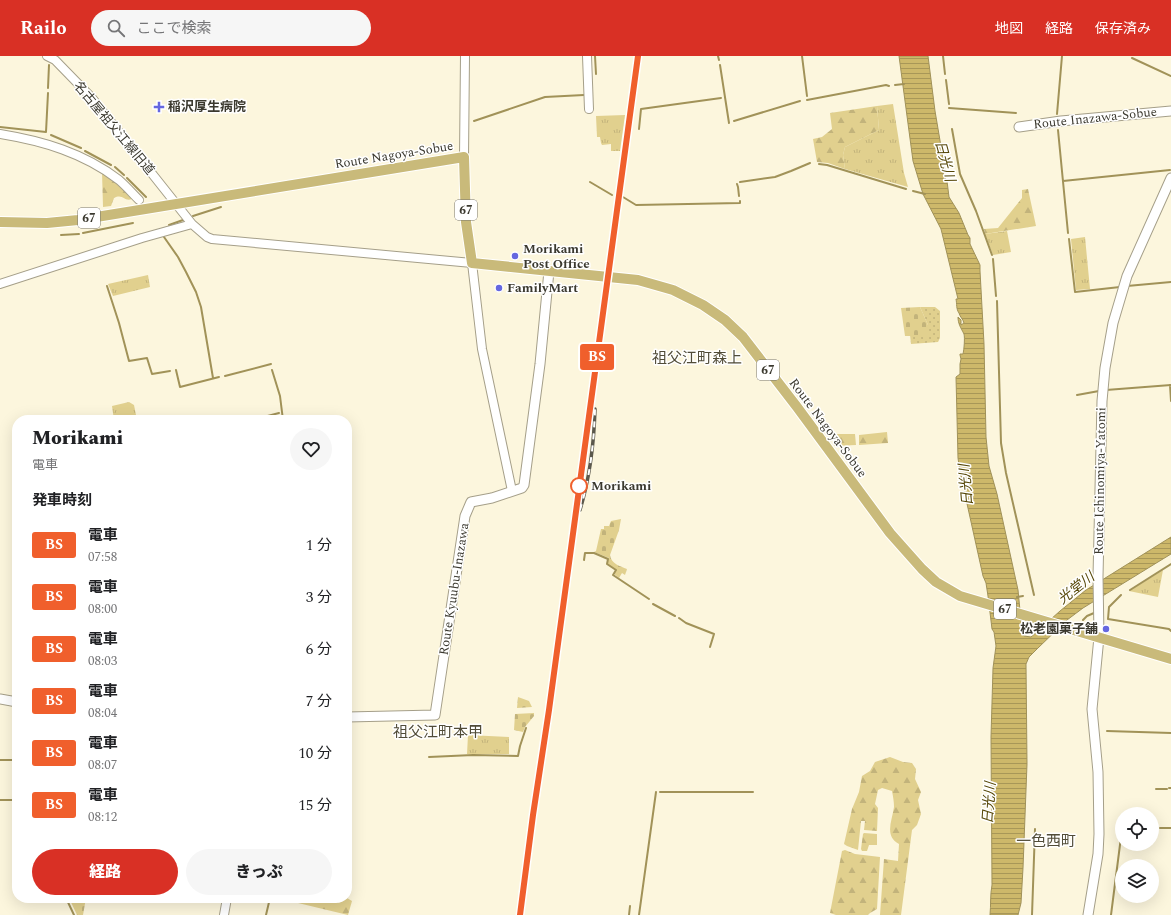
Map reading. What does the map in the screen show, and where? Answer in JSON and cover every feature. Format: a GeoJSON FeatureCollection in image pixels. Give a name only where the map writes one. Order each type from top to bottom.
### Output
{"type":"FeatureCollection","features":[{"type":"Feature","properties":{"kind":"main road","name":"Route Inazawa-Sobue"},"geometry":{"type":"LineString","coordinates":[[1020,127],[1061,121],[1171,110]]}},
{"type":"Feature","properties":{"kind":"main road","name":"Route Nagoya-Sobue"},"geometry":{"type":"LineString","coordinates":[[0,222],[47,223],[67,221],[464,157],[466,222],[472,263],[626,279],[655,284],[685,295],[703,304],[725,320],[743,337],[890,533],[922,569],[936,582],[960,596],[1171,659]]}},
{"type":"Feature","properties":{"kind":"main road","name":"Route Ichinomiya-Yatomi"},"geometry":{"type":"LineString","coordinates":[[1088,915],[1098,854],[1099,834],[1098,772],[1092,709],[1099,637],[1098,577],[1102,401],[1109,342],[1127,276],[1171,178]]}},
{"type":"Feature","properties":{"kind":"main road","name":"Route Kyuubu-Inazawa"},"geometry":{"type":"LineString","coordinates":[[352,717],[435,715],[465,516],[471,502],[512,492],[522,488],[524,485],[540,364],[548,271]]}},
{"type":"Feature","properties":{"kind":"main road"},"geometry":{"type":"LineString","coordinates":[[0,699],[12,701]]}},
{"type":"Feature","properties":{"kind":"street","name":"名古屋祖父江線旧道"},"geometry":{"type":"LineString","coordinates":[[47,56],[55,60],[92,98],[192,224],[206,237],[212,239],[472,263]]}},
{"type":"Feature","properties":{"kind":"street"},"geometry":{"type":"LineString","coordinates":[[464,157],[465,56]]}},
{"type":"Feature","properties":{"kind":"street"},"geometry":{"type":"LineString","coordinates":[[587,56],[590,109]]}},
{"type":"Feature","properties":{"kind":"street"},"geometry":{"type":"LineString","coordinates":[[0,134],[30,139],[74,153],[114,177],[139,200]]}},
{"type":"Feature","properties":{"kind":"street"},"geometry":{"type":"LineString","coordinates":[[0,284],[142,238],[192,224]]}},
{"type":"Feature","properties":{"kind":"street"},"geometry":{"type":"LineString","coordinates":[[472,263],[482,349],[512,492]]}},
{"type":"Feature","properties":{"kind":"street"},"geometry":{"type":"LineString","coordinates":[[224,915],[226,903]]}},
{"type":"Feature","properties":{"kind":"green space"},"geometry":{"type":"Polygon","coordinates":[[[893,104],[904,173],[908,187],[845,169],[843,155],[845,147],[879,130],[877,106],[893,104]]]}},
{"type":"Feature","properties":{"kind":"green space"},"geometry":{"type":"Polygon","coordinates":[[[877,106],[879,130],[845,147],[843,155],[845,169],[828,163],[817,162],[813,139],[822,137],[832,129],[830,113],[877,106]]]}},
{"type":"Feature","properties":{"kind":"green space"},"geometry":{"type":"Polygon","coordinates":[[[625,115],[620,151],[611,151],[611,144],[602,145],[600,137],[597,137],[596,116],[625,115]]]}},
{"type":"Feature","properties":{"kind":"green space"},"geometry":{"type":"Polygon","coordinates":[[[102,172],[132,199],[129,200],[119,196],[114,198],[111,206],[103,207],[102,172]]]}},
{"type":"Feature","properties":{"kind":"green space"},"geometry":{"type":"Polygon","coordinates":[[[1028,189],[1036,226],[985,234],[984,229],[998,228],[1022,198],[1022,190],[1028,189]]]}},
{"type":"Feature","properties":{"kind":"green space"},"geometry":{"type":"Polygon","coordinates":[[[1007,231],[1011,252],[993,255],[985,234],[1007,231]]]}},
{"type":"Feature","properties":{"kind":"green space"},"geometry":{"type":"Polygon","coordinates":[[[1085,237],[1090,289],[1076,290],[1071,239],[1085,237]]]}},
{"type":"Feature","properties":{"kind":"green space"},"geometry":{"type":"Polygon","coordinates":[[[148,275],[150,287],[113,296],[108,284],[148,275]]]}},
{"type":"Feature","properties":{"kind":"green space"},"geometry":{"type":"Polygon","coordinates":[[[920,307],[928,325],[928,336],[905,336],[901,308],[920,307]]]}},
{"type":"Feature","properties":{"kind":"green space"},"geometry":{"type":"Polygon","coordinates":[[[920,307],[935,307],[940,311],[940,338],[938,342],[911,344],[910,335],[928,336],[928,325],[920,307]]]}},
{"type":"Feature","properties":{"kind":"green space"},"geometry":{"type":"Polygon","coordinates":[[[129,402],[134,405],[136,415],[113,415],[112,406],[129,402]]]}},
{"type":"Feature","properties":{"kind":"green space"},"geometry":{"type":"Polygon","coordinates":[[[887,432],[888,443],[859,445],[859,435],[887,432]]]}},
{"type":"Feature","properties":{"kind":"green space"},"geometry":{"type":"Polygon","coordinates":[[[834,434],[855,434],[856,445],[834,446],[834,434]]]}},
{"type":"Feature","properties":{"kind":"green space"},"geometry":{"type":"Polygon","coordinates":[[[621,519],[619,530],[610,555],[614,563],[627,569],[625,575],[622,573],[619,578],[614,574],[616,570],[607,564],[609,558],[594,552],[596,551],[601,529],[604,529],[604,526],[609,526],[611,521],[621,519]]]}},
{"type":"Feature","properties":{"kind":"green space"},"geometry":{"type":"Polygon","coordinates":[[[1163,570],[1158,597],[1129,591],[1163,570]]]}},
{"type":"Feature","properties":{"kind":"green space"},"geometry":{"type":"Polygon","coordinates":[[[518,697],[529,701],[532,707],[517,708],[518,697]]]}},
{"type":"Feature","properties":{"kind":"green space"},"geometry":{"type":"Polygon","coordinates":[[[534,713],[534,716],[523,732],[514,730],[515,714],[534,713]]]}},
{"type":"Feature","properties":{"kind":"green space"},"geometry":{"type":"Polygon","coordinates":[[[468,735],[509,737],[509,754],[467,754],[468,735]]]}},
{"type":"Feature","properties":{"kind":"green space"},"geometry":{"type":"Polygon","coordinates":[[[890,757],[903,762],[912,763],[916,769],[915,779],[921,792],[918,800],[921,814],[917,825],[912,830],[901,915],[880,915],[884,859],[898,861],[899,844],[894,841],[890,832],[894,807],[892,791],[882,788],[878,790],[875,804],[878,808],[877,831],[864,830],[865,821],[861,821],[858,850],[844,844],[852,809],[859,792],[862,776],[870,771],[875,762],[890,757]]]}},
{"type":"Feature","properties":{"kind":"green space"},"geometry":{"type":"Polygon","coordinates":[[[864,833],[877,834],[877,845],[869,845],[867,851],[862,851],[861,849],[864,833]]]}},
{"type":"Feature","properties":{"kind":"green space"},"geometry":{"type":"Polygon","coordinates":[[[845,850],[855,854],[880,857],[877,909],[868,915],[836,915],[830,913],[842,851],[845,850]]]}},
{"type":"Feature","properties":{"kind":"green space"},"geometry":{"type":"Polygon","coordinates":[[[71,903],[85,903],[83,915],[77,915],[71,903]]]}},
{"type":"Feature","properties":{"kind":"green space"},"geometry":{"type":"Polygon","coordinates":[[[298,903],[351,903],[348,915],[298,903]]]}},
{"type":"Feature","properties":{"kind":"water","name":"日光川"},"geometry":{"type":"Polygon","coordinates":[[[899,56],[928,56],[945,170],[943,174],[947,181],[949,197],[959,213],[970,238],[970,244],[980,265],[984,344],[986,437],[989,466],[997,494],[1018,590],[1022,631],[1024,636],[1031,637],[1086,590],[1171,537],[1171,554],[1083,608],[1067,620],[1029,657],[1026,664],[1027,764],[1021,903],[1018,915],[990,915],[992,885],[991,737],[993,668],[996,646],[994,632],[992,629],[986,583],[983,576],[958,458],[956,377],[960,374],[960,354],[963,354],[964,334],[959,324],[958,317],[961,320],[961,325],[964,323],[957,310],[956,299],[958,299],[941,229],[923,194],[913,161],[899,56]]]}},
{"type":"Feature","properties":{"kind":"waterway"},"geometry":{"type":"LineString","coordinates":[[595,56],[596,74]]}},
{"type":"Feature","properties":{"kind":"waterway"},"geometry":{"type":"LineString","coordinates":[[718,56],[719,60]]}},
{"type":"Feature","properties":{"kind":"waterway"},"geometry":{"type":"LineString","coordinates":[[802,56],[807,96]]}},
{"type":"Feature","properties":{"kind":"waterway"},"geometry":{"type":"LineString","coordinates":[[943,56],[945,74]]}},
{"type":"Feature","properties":{"kind":"waterway"},"geometry":{"type":"LineString","coordinates":[[1057,114],[1062,56]]}},
{"type":"Feature","properties":{"kind":"waterway"},"geometry":{"type":"LineString","coordinates":[[1132,58],[1171,76]]}},
{"type":"Feature","properties":{"kind":"waterway"},"geometry":{"type":"LineString","coordinates":[[48,88],[49,65]]}},
{"type":"Feature","properties":{"kind":"waterway"},"geometry":{"type":"LineString","coordinates":[[720,65],[729,123]]}},
{"type":"Feature","properties":{"kind":"waterway"},"geometry":{"type":"LineString","coordinates":[[946,80],[949,104]]}},
{"type":"Feature","properties":{"kind":"waterway"},"geometry":{"type":"LineString","coordinates":[[895,85],[904,84]]}},
{"type":"Feature","properties":{"kind":"waterway"},"geometry":{"type":"LineString","coordinates":[[807,100],[886,85],[889,86]]}},
{"type":"Feature","properties":{"kind":"waterway"},"geometry":{"type":"LineString","coordinates":[[0,127],[46,132],[48,93]]}},
{"type":"Feature","properties":{"kind":"waterway"},"geometry":{"type":"LineString","coordinates":[[474,121],[545,97],[584,95]]}},
{"type":"Feature","properties":{"kind":"waterway"},"geometry":{"type":"LineString","coordinates":[[639,129],[641,109],[721,98]]}},
{"type":"Feature","properties":{"kind":"waterway"},"geometry":{"type":"LineString","coordinates":[[734,121],[800,101]]}},
{"type":"Feature","properties":{"kind":"waterway"},"geometry":{"type":"LineString","coordinates":[[949,108],[1016,113]]}},
{"type":"Feature","properties":{"kind":"waterway","name":"日光川"},"geometry":{"type":"LineString","coordinates":[[952,129],[960,174],[976,211],[992,255]]}},
{"type":"Feature","properties":{"kind":"waterway"},"geometry":{"type":"LineString","coordinates":[[1058,130],[1068,233]]}},
{"type":"Feature","properties":{"kind":"waterway"},"geometry":{"type":"LineString","coordinates":[[51,135],[81,148]]}},
{"type":"Feature","properties":{"kind":"waterway"},"geometry":{"type":"LineString","coordinates":[[85,151],[111,165]]}},
{"type":"Feature","properties":{"kind":"waterway"},"geometry":{"type":"LineString","coordinates":[[740,182],[775,177],[810,163]]}},
{"type":"Feature","properties":{"kind":"waterway"},"geometry":{"type":"LineString","coordinates":[[819,164],[827,165],[906,189]]}},
{"type":"Feature","properties":{"kind":"waterway"},"geometry":{"type":"LineString","coordinates":[[115,167],[124,175]]}},
{"type":"Feature","properties":{"kind":"waterway"},"geometry":{"type":"LineString","coordinates":[[1063,181],[1170,170]]}},
{"type":"Feature","properties":{"kind":"waterway"},"geometry":{"type":"LineString","coordinates":[[127,178],[146,197]]}},
{"type":"Feature","properties":{"kind":"waterway"},"geometry":{"type":"LineString","coordinates":[[590,182],[612,195]]}},
{"type":"Feature","properties":{"kind":"waterway"},"geometry":{"type":"LineString","coordinates":[[737,184],[739,196]]}},
{"type":"Feature","properties":{"kind":"waterway"},"geometry":{"type":"LineString","coordinates":[[913,191],[925,194]]}},
{"type":"Feature","properties":{"kind":"waterway"},"geometry":{"type":"LineString","coordinates":[[623,197],[636,205],[740,203],[740,201]]}},
{"type":"Feature","properties":{"kind":"waterway"},"geometry":{"type":"LineString","coordinates":[[193,216],[221,207]]}},
{"type":"Feature","properties":{"kind":"waterway"},"geometry":{"type":"LineString","coordinates":[[169,225],[183,220]]}},
{"type":"Feature","properties":{"kind":"waterway"},"geometry":{"type":"LineString","coordinates":[[83,233],[133,223]]}},
{"type":"Feature","properties":{"kind":"waterway"},"geometry":{"type":"LineString","coordinates":[[61,235],[79,234]]}},
{"type":"Feature","properties":{"kind":"waterway"},"geometry":{"type":"LineString","coordinates":[[164,237],[178,257],[196,292],[201,307],[213,378]]}},
{"type":"Feature","properties":{"kind":"waterway"},"geometry":{"type":"LineString","coordinates":[[1069,239],[1075,292],[1120,287]]}},
{"type":"Feature","properties":{"kind":"waterway"},"geometry":{"type":"LineString","coordinates":[[993,259],[996,296]]}},
{"type":"Feature","properties":{"kind":"waterway"},"geometry":{"type":"LineString","coordinates":[[1127,286],[1171,282]]}},
{"type":"Feature","properties":{"kind":"waterway"},"geometry":{"type":"LineString","coordinates":[[107,286],[129,361],[147,358],[152,374],[170,371]]}},
{"type":"Feature","properties":{"kind":"waterway"},"geometry":{"type":"LineString","coordinates":[[997,301],[1001,443],[1006,473],[1034,595]]}},
{"type":"Feature","properties":{"kind":"waterway"},"geometry":{"type":"LineString","coordinates":[[225,376],[271,364]]}},
{"type":"Feature","properties":{"kind":"waterway"},"geometry":{"type":"LineString","coordinates":[[176,370],[180,387],[219,377]]}},
{"type":"Feature","properties":{"kind":"waterway"},"geometry":{"type":"LineString","coordinates":[[272,370],[280,396],[282,415]]}},
{"type":"Feature","properties":{"kind":"waterway"},"geometry":{"type":"LineString","coordinates":[[1170,385],[1171,401]]}},
{"type":"Feature","properties":{"kind":"waterway"},"geometry":{"type":"LineString","coordinates":[[1106,390],[1171,385]]}},
{"type":"Feature","properties":{"kind":"waterway"},"geometry":{"type":"LineString","coordinates":[[1077,395],[1099,391]]}},
{"type":"Feature","properties":{"kind":"waterway"},"geometry":{"type":"LineString","coordinates":[[271,415],[279,413]]}},
{"type":"Feature","properties":{"kind":"waterway"},"geometry":{"type":"LineString","coordinates":[[584,560],[585,553],[594,553],[608,559],[607,564],[616,570],[613,575],[649,599]]}},
{"type":"Feature","properties":{"kind":"waterway"},"geometry":{"type":"LineString","coordinates":[[1130,590],[1171,564]]}},
{"type":"Feature","properties":{"kind":"waterway"},"geometry":{"type":"LineString","coordinates":[[1121,595],[1109,607],[1108,619],[1169,629],[1171,631]]}},
{"type":"Feature","properties":{"kind":"waterway"},"geometry":{"type":"LineString","coordinates":[[1017,597],[1023,596]]}},
{"type":"Feature","properties":{"kind":"waterway"},"geometry":{"type":"LineString","coordinates":[[653,604],[675,616]]}},
{"type":"Feature","properties":{"kind":"waterway"},"geometry":{"type":"LineString","coordinates":[[1083,620],[1087,616],[1094,613]]}},
{"type":"Feature","properties":{"kind":"waterway"},"geometry":{"type":"LineString","coordinates":[[679,618],[686,623],[714,634],[710,647]]}},
{"type":"Feature","properties":{"kind":"waterway"},"geometry":{"type":"LineString","coordinates":[[429,757],[473,755],[518,756],[526,728]]}},
{"type":"Feature","properties":{"kind":"waterway"},"geometry":{"type":"LineString","coordinates":[[1107,731],[1171,733]]}},
{"type":"Feature","properties":{"kind":"waterway"},"geometry":{"type":"LineString","coordinates":[[0,760],[12,760]]}},
{"type":"Feature","properties":{"kind":"waterway"},"geometry":{"type":"LineString","coordinates":[[1156,789],[1167,789]]}},
{"type":"Feature","properties":{"kind":"waterway"},"geometry":{"type":"LineString","coordinates":[[639,915],[656,792]]}},
{"type":"Feature","properties":{"kind":"waterway"},"geometry":{"type":"LineString","coordinates":[[660,792],[753,792]]}},
{"type":"Feature","properties":{"kind":"waterway"},"geometry":{"type":"LineString","coordinates":[[0,800],[12,800]]}},
{"type":"Feature","properties":{"kind":"waterway"},"geometry":{"type":"LineString","coordinates":[[1160,828],[1171,828]]}},
{"type":"Feature","properties":{"kind":"waterway"},"geometry":{"type":"LineString","coordinates":[[1032,915],[1035,829]]}},
{"type":"Feature","properties":{"kind":"waterway"},"geometry":{"type":"LineString","coordinates":[[1111,915],[1119,851]]}},
{"type":"Feature","properties":{"kind":"waterway"},"geometry":{"type":"LineString","coordinates":[[68,903],[74,915]]}},
{"type":"Feature","properties":{"kind":"waterway"},"geometry":{"type":"LineString","coordinates":[[266,915],[269,903]]}},
{"type":"Feature","properties":{"kind":"waterway"},"geometry":{"type":"LineString","coordinates":[[629,915],[630,906]]}},
{"type":"Feature","properties":{"kind":"railway"},"geometry":{"type":"LineString","coordinates":[[520,915],[638,56]]}},
{"type":"Feature","properties":{"kind":"railway"},"geometry":{"type":"LineString","coordinates":[[580,510],[591,460],[595,409]]}},
{"type":"Feature","properties":{"kind":"train","name":"BS"},"geometry":{"type":"LineString","coordinates":[[520,915],[638,56]]}},
{"type":"Feature","properties":{"kind":"place","name":"稲沢厚生病院"},"geometry":{"type":"Point","coordinates":[159,107]}},
{"type":"Feature","properties":{"kind":"place","name":"Morikami Post Office"},"geometry":{"type":"Point","coordinates":[515,256]}},
{"type":"Feature","properties":{"kind":"place","name":"FamilyMart"},"geometry":{"type":"Point","coordinates":[499,288]}},
{"type":"Feature","properties":{"kind":"place","name":"Morikami"},"geometry":{"type":"Point","coordinates":[579,486]}},
{"type":"Feature","properties":{"kind":"place","name":"松老園菓子舗"},"geometry":{"type":"Point","coordinates":[1106,629]}},
{"type":"Feature","properties":{"kind":"district","name":"祖父江町森上"},"geometry":{"type":"Point","coordinates":[697,358]}},
{"type":"Feature","properties":{"kind":"district","name":"祖父江町本甲"},"geometry":{"type":"Point","coordinates":[438,732]}},
{"type":"Feature","properties":{"kind":"district","name":"一色西町"},"geometry":{"type":"Point","coordinates":[1046,841]}},
{"type":"Feature","properties":{"kind":"water label","name":"光堂川"},"geometry":{"type":"Point","coordinates":[1076,588]}}]}
